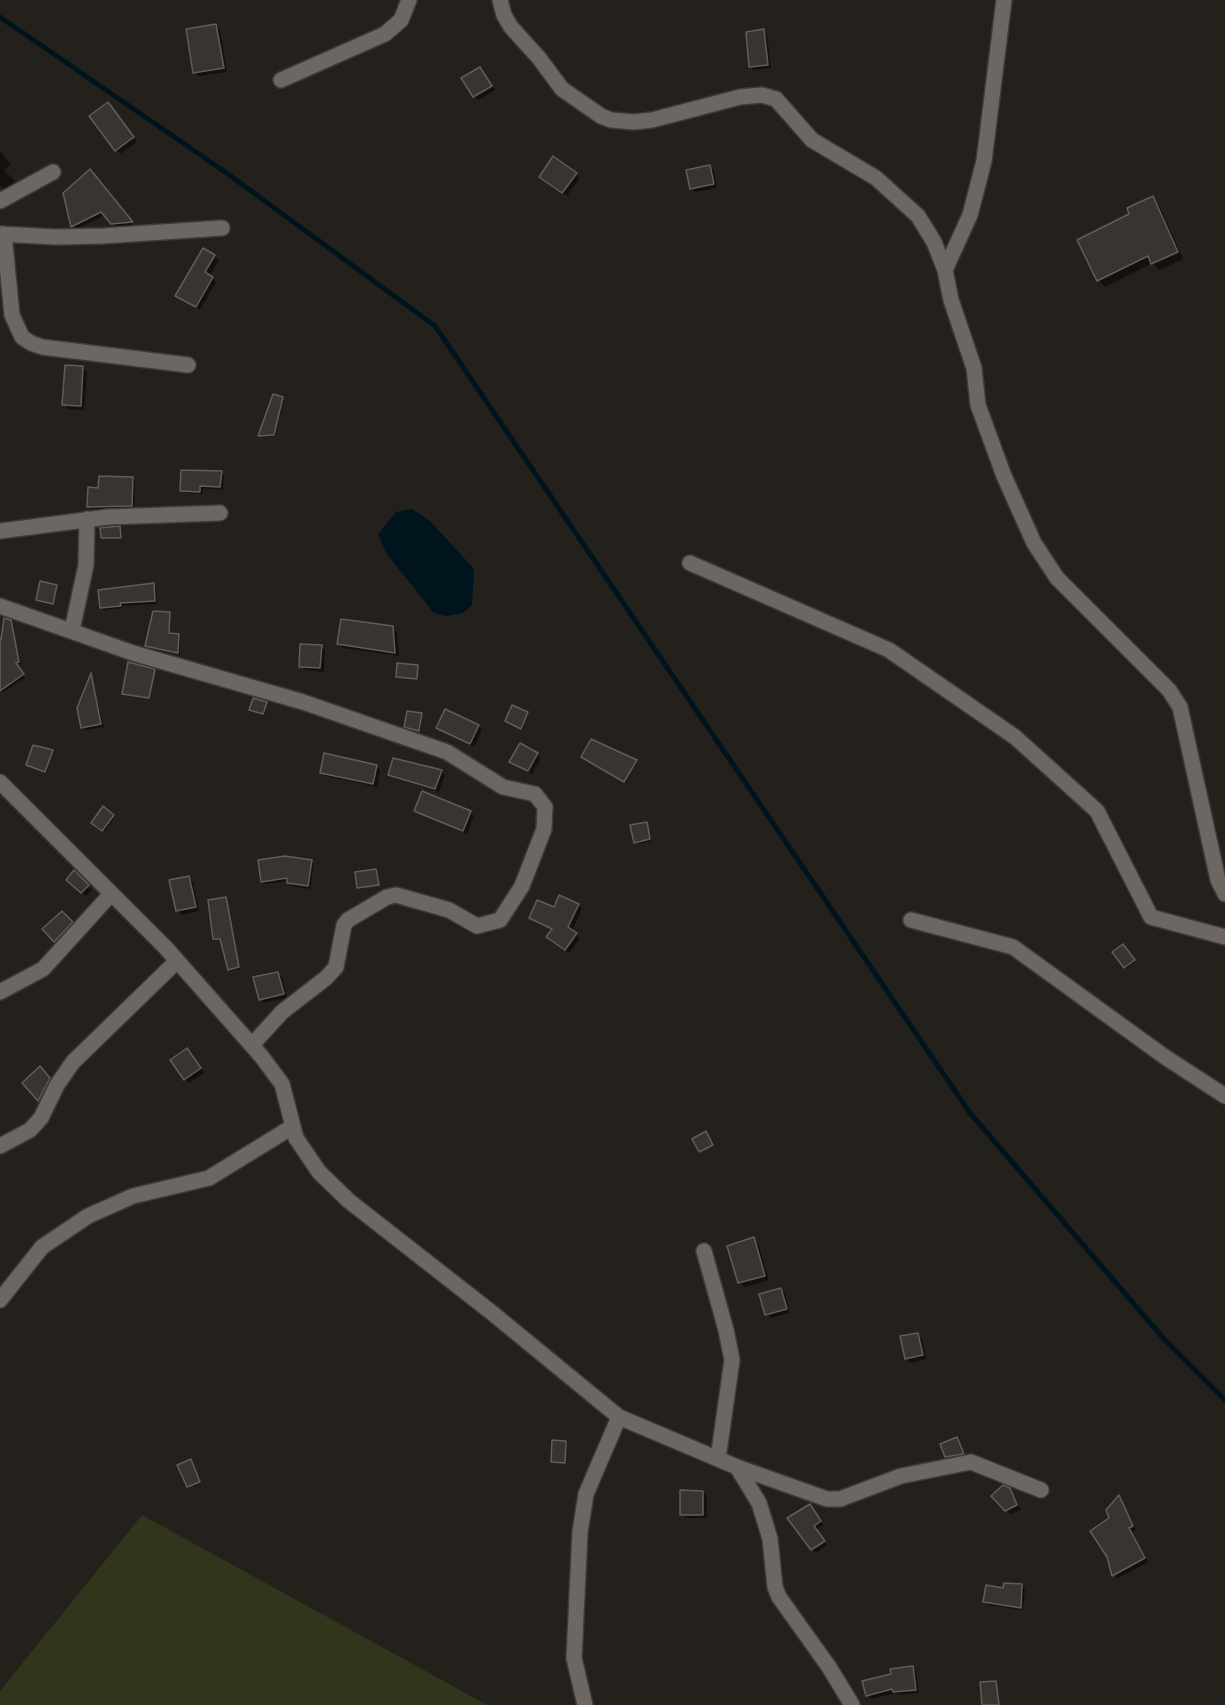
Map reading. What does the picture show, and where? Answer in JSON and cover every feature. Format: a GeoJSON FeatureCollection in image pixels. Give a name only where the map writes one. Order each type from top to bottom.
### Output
{"type":"FeatureCollection","features":[{"type":"Feature","properties":{"kind":"street"},"geometry":{"type":"LineString","coordinates":[[281,80],[385,34],[401,20],[409,0]]}},
{"type":"Feature","properties":{"kind":"street"},"geometry":{"type":"LineString","coordinates":[[500,0],[511,27],[539,58],[562,90],[572,99],[611,120],[652,120],[740,97],[762,95],[776,99],[812,140],[876,178],[918,216],[934,242],[945,270],[951,300],[974,368],[978,405],[1004,476],[1034,543],[1057,578],[1169,690],[1180,707],[1218,880],[1225,894]]}},
{"type":"Feature","properties":{"kind":"street"},"geometry":{"type":"LineString","coordinates":[[945,270],[970,215],[984,160],[1004,0]]}},
{"type":"Feature","properties":{"kind":"street"},"geometry":{"type":"LineString","coordinates":[[0,201],[53,172]]}},
{"type":"Feature","properties":{"kind":"street"},"geometry":{"type":"LineString","coordinates":[[188,365],[42,347],[22,337],[12,315],[2,234],[56,237],[103,236],[222,228]]}},
{"type":"Feature","properties":{"kind":"street"},"geometry":{"type":"LineString","coordinates":[[0,531],[87,519],[220,513]]}},
{"type":"Feature","properties":{"kind":"street"},"geometry":{"type":"LineString","coordinates":[[72,630],[86,565],[87,519]]}},
{"type":"Feature","properties":{"kind":"street"},"geometry":{"type":"LineString","coordinates":[[690,563],[890,650],[1015,737],[1097,811],[1151,917],[1225,937]]}},
{"type":"Feature","properties":{"kind":"street"},"geometry":{"type":"LineString","coordinates":[[0,606],[133,653],[303,702],[447,752],[503,787],[535,794],[544,807],[544,829],[522,886],[501,920],[477,927],[449,910],[401,896],[387,897],[348,920],[344,925],[336,967],[282,1012],[252,1045]]}},
{"type":"Feature","properties":{"kind":"street"},"geometry":{"type":"LineString","coordinates":[[0,782],[177,961],[252,1045],[282,1084],[292,1127],[309,1160],[349,1201],[491,1312],[619,1417],[737,1467],[827,1498],[840,1499],[901,1476],[970,1462],[1041,1490]]}},
{"type":"Feature","properties":{"kind":"street"},"geometry":{"type":"LineString","coordinates":[[0,992],[43,969],[111,894]]}},
{"type":"Feature","properties":{"kind":"street"},"geometry":{"type":"LineString","coordinates":[[911,920],[1013,947],[1165,1057],[1225,1096]]}},
{"type":"Feature","properties":{"kind":"street"},"geometry":{"type":"LineString","coordinates":[[0,1146],[30,1130],[73,1062],[177,961]]}},
{"type":"Feature","properties":{"kind":"street"},"geometry":{"type":"LineString","coordinates":[[0,1300],[42,1247],[88,1216],[133,1196],[210,1178],[292,1127]]}},
{"type":"Feature","properties":{"kind":"street"},"geometry":{"type":"LineString","coordinates":[[704,1251],[732,1360],[717,1459]]}},
{"type":"Feature","properties":{"kind":"street"},"geometry":{"type":"LineString","coordinates":[[585,1705],[574,1658],[580,1532],[586,1494],[619,1417]]}},
{"type":"Feature","properties":{"kind":"street"},"geometry":{"type":"LineString","coordinates":[[737,1467],[759,1503],[770,1539],[775,1587],[779,1597],[829,1667],[852,1705]]}},
{"type":"Feature","properties":{"kind":"green space"},"geometry":{"type":"Polygon","coordinates":[[[142,1515],[487,1705],[0,1705],[0,1691],[142,1515]]]}},
{"type":"Feature","properties":{"kind":"water"},"geometry":{"type":"Polygon","coordinates":[[[412,509],[430,521],[474,569],[472,605],[463,613],[447,616],[434,613],[386,553],[378,534],[396,512],[412,509]]]}},
{"type":"Feature","properties":{"kind":"building"},"geometry":{"type":"Polygon","coordinates":[[[216,24],[224,68],[193,73],[186,29],[216,24]]]}},
{"type":"Feature","properties":{"kind":"building"},"geometry":{"type":"Polygon","coordinates":[[[764,29],[768,65],[749,67],[746,32],[764,29]]]}},
{"type":"Feature","properties":{"kind":"building"},"geometry":{"type":"Polygon","coordinates":[[[480,67],[492,86],[473,97],[461,78],[480,67]]]}},
{"type":"Feature","properties":{"kind":"building"},"geometry":{"type":"Polygon","coordinates":[[[108,102],[134,137],[115,151],[89,116],[108,102]]]}},
{"type":"Feature","properties":{"kind":"building"},"geometry":{"type":"Polygon","coordinates":[[[553,156],[577,173],[562,193],[539,177],[553,156]]]}},
{"type":"Feature","properties":{"kind":"building"},"geometry":{"type":"Polygon","coordinates":[[[710,165],[714,184],[690,189],[686,170],[710,165]]]}},
{"type":"Feature","properties":{"kind":"building"},"geometry":{"type":"Polygon","coordinates":[[[90,169],[133,222],[111,224],[101,212],[71,227],[63,193],[90,169]]]}},
{"type":"Feature","properties":{"kind":"building"},"geometry":{"type":"Polygon","coordinates":[[[1153,196],[1178,252],[1151,264],[1148,256],[1097,281],[1077,240],[1129,214],[1127,208],[1153,196]]]}},
{"type":"Feature","properties":{"kind":"building"},"geometry":{"type":"Polygon","coordinates":[[[203,248],[215,255],[205,272],[213,277],[196,307],[175,296],[203,248]]]}},
{"type":"Feature","properties":{"kind":"building"},"geometry":{"type":"Polygon","coordinates":[[[65,365],[83,366],[81,406],[62,405],[65,365]]]}},
{"type":"Feature","properties":{"kind":"building"},"geometry":{"type":"Polygon","coordinates":[[[273,394],[283,397],[274,435],[258,436],[273,394]]]}},
{"type":"Feature","properties":{"kind":"building"},"geometry":{"type":"Polygon","coordinates":[[[181,470],[222,471],[220,487],[200,486],[200,492],[180,491],[181,470]]]}},
{"type":"Feature","properties":{"kind":"building"},"geometry":{"type":"Polygon","coordinates":[[[99,476],[133,477],[132,506],[87,507],[88,487],[98,488],[99,476]]]}},
{"type":"Feature","properties":{"kind":"building"},"geometry":{"type":"Polygon","coordinates":[[[120,526],[121,538],[101,538],[100,528],[120,526]]]}},
{"type":"Feature","properties":{"kind":"building"},"geometry":{"type":"Polygon","coordinates":[[[40,581],[57,585],[53,604],[36,600],[40,581]]]}},
{"type":"Feature","properties":{"kind":"building"},"geometry":{"type":"Polygon","coordinates":[[[154,583],[155,601],[120,603],[121,606],[100,608],[98,590],[154,583]]]}},
{"type":"Feature","properties":{"kind":"building"},"geometry":{"type":"Polygon","coordinates":[[[153,611],[170,612],[169,633],[179,634],[178,653],[145,646],[153,611]]]}},
{"type":"Feature","properties":{"kind":"building"},"geometry":{"type":"Polygon","coordinates":[[[4,618],[11,620],[19,662],[16,663],[24,674],[0,691],[0,638],[1,640],[4,618]]]}},
{"type":"Feature","properties":{"kind":"building"},"geometry":{"type":"Polygon","coordinates":[[[341,619],[393,626],[395,653],[337,644],[341,619]]]}},
{"type":"Feature","properties":{"kind":"building"},"geometry":{"type":"Polygon","coordinates":[[[300,644],[322,645],[320,668],[299,667],[300,644]]]}},
{"type":"Feature","properties":{"kind":"building"},"geometry":{"type":"Polygon","coordinates":[[[128,662],[155,669],[149,698],[122,694],[128,662]]]}},
{"type":"Feature","properties":{"kind":"building"},"geometry":{"type":"Polygon","coordinates":[[[397,663],[418,665],[417,679],[396,677],[397,663]]]}},
{"type":"Feature","properties":{"kind":"building"},"geometry":{"type":"Polygon","coordinates":[[[91,673],[101,724],[81,728],[77,708],[91,673]]]}},
{"type":"Feature","properties":{"kind":"building"},"geometry":{"type":"Polygon","coordinates":[[[253,698],[267,702],[263,714],[249,710],[253,698]]]}},
{"type":"Feature","properties":{"kind":"building"},"geometry":{"type":"Polygon","coordinates":[[[512,705],[528,712],[521,729],[505,721],[512,705]]]}},
{"type":"Feature","properties":{"kind":"building"},"geometry":{"type":"Polygon","coordinates":[[[445,709],[479,725],[470,744],[436,728],[445,709]]]}},
{"type":"Feature","properties":{"kind":"building"},"geometry":{"type":"Polygon","coordinates":[[[407,711],[422,713],[419,731],[404,727],[407,711]]]}},
{"type":"Feature","properties":{"kind":"building"},"geometry":{"type":"Polygon","coordinates":[[[591,739],[637,760],[624,782],[581,757],[591,739]]]}},
{"type":"Feature","properties":{"kind":"building"},"geometry":{"type":"Polygon","coordinates":[[[520,743],[538,753],[528,771],[509,762],[520,743]]]}},
{"type":"Feature","properties":{"kind":"building"},"geometry":{"type":"Polygon","coordinates":[[[33,745],[53,750],[45,772],[26,765],[33,745]]]}},
{"type":"Feature","properties":{"kind":"building"},"geometry":{"type":"Polygon","coordinates":[[[324,753],[377,765],[373,784],[320,773],[324,753]]]}},
{"type":"Feature","properties":{"kind":"building"},"geometry":{"type":"Polygon","coordinates":[[[393,758],[442,770],[435,789],[388,775],[393,758]]]}},
{"type":"Feature","properties":{"kind":"building"},"geometry":{"type":"Polygon","coordinates":[[[422,791],[471,811],[463,831],[414,811],[422,791]]]}},
{"type":"Feature","properties":{"kind":"building"},"geometry":{"type":"Polygon","coordinates":[[[103,806],[114,815],[102,831],[91,823],[103,806]]]}},
{"type":"Feature","properties":{"kind":"building"},"geometry":{"type":"Polygon","coordinates":[[[647,822],[650,839],[634,843],[630,825],[647,822]]]}},
{"type":"Feature","properties":{"kind":"building"},"geometry":{"type":"Polygon","coordinates":[[[285,856],[312,860],[308,886],[287,883],[287,878],[261,882],[258,860],[285,856]]]}},
{"type":"Feature","properties":{"kind":"building"},"geometry":{"type":"Polygon","coordinates":[[[376,869],[379,885],[357,888],[355,872],[376,869]]]}},
{"type":"Feature","properties":{"kind":"building"},"geometry":{"type":"Polygon","coordinates":[[[74,870],[89,885],[81,893],[66,880],[74,870]]]}},
{"type":"Feature","properties":{"kind":"building"},"geometry":{"type":"Polygon","coordinates":[[[189,876],[196,907],[176,911],[169,880],[189,876]]]}},
{"type":"Feature","properties":{"kind":"building"},"geometry":{"type":"Polygon","coordinates":[[[559,895],[579,904],[568,927],[577,933],[565,950],[546,937],[552,929],[529,918],[537,900],[554,907],[559,895]]]}},
{"type":"Feature","properties":{"kind":"building"},"geometry":{"type":"Polygon","coordinates":[[[226,897],[239,967],[228,970],[220,939],[213,939],[208,900],[226,897]]]}},
{"type":"Feature","properties":{"kind":"building"},"geometry":{"type":"Polygon","coordinates":[[[62,911],[73,922],[54,942],[42,929],[62,911]]]}},
{"type":"Feature","properties":{"kind":"building"},"geometry":{"type":"Polygon","coordinates":[[[1123,944],[1135,960],[1124,968],[1112,952],[1123,944]]]}},
{"type":"Feature","properties":{"kind":"building"},"geometry":{"type":"Polygon","coordinates":[[[278,972],[284,994],[259,1000],[253,977],[278,972]]]}},
{"type":"Feature","properties":{"kind":"building"},"geometry":{"type":"Polygon","coordinates":[[[187,1048],[201,1068],[184,1080],[170,1060],[187,1048]]]}},
{"type":"Feature","properties":{"kind":"building"},"geometry":{"type":"Polygon","coordinates":[[[40,1066],[50,1078],[38,1101],[22,1083],[40,1066]]]}},
{"type":"Feature","properties":{"kind":"building"},"geometry":{"type":"Polygon","coordinates":[[[706,1131],[713,1145],[699,1152],[692,1139],[706,1131]]]}},
{"type":"Feature","properties":{"kind":"building"},"geometry":{"type":"Polygon","coordinates":[[[754,1237],[765,1276],[738,1283],[727,1246],[754,1237]]]}},
{"type":"Feature","properties":{"kind":"building"},"geometry":{"type":"Polygon","coordinates":[[[781,1288],[787,1309],[765,1315],[759,1294],[781,1288]]]}},
{"type":"Feature","properties":{"kind":"building"},"geometry":{"type":"Polygon","coordinates":[[[918,1333],[923,1355],[905,1359],[900,1336],[918,1333]]]}},
{"type":"Feature","properties":{"kind":"building"},"geometry":{"type":"Polygon","coordinates":[[[957,1437],[964,1454],[945,1457],[940,1444],[957,1437]]]}},
{"type":"Feature","properties":{"kind":"building"},"geometry":{"type":"Polygon","coordinates":[[[552,1440],[566,1441],[565,1463],[551,1462],[552,1440]]]}},
{"type":"Feature","properties":{"kind":"building"},"geometry":{"type":"Polygon","coordinates":[[[191,1459],[200,1482],[187,1487],[177,1465],[191,1459]]]}},
{"type":"Feature","properties":{"kind":"building"},"geometry":{"type":"Polygon","coordinates":[[[1003,1485],[1010,1488],[1017,1505],[1005,1511],[991,1496],[1003,1485]]]}},
{"type":"Feature","properties":{"kind":"building"},"geometry":{"type":"Polygon","coordinates":[[[680,1490],[703,1491],[703,1515],[680,1515],[680,1490]]]}},
{"type":"Feature","properties":{"kind":"building"},"geometry":{"type":"Polygon","coordinates":[[[1119,1495],[1133,1526],[1129,1528],[1145,1558],[1112,1576],[1107,1557],[1090,1531],[1109,1518],[1106,1510],[1119,1495]]]}},
{"type":"Feature","properties":{"kind":"building"},"geometry":{"type":"Polygon","coordinates":[[[810,1504],[821,1521],[814,1526],[825,1541],[811,1550],[787,1518],[810,1504]]]}},
{"type":"Feature","properties":{"kind":"building"},"geometry":{"type":"Polygon","coordinates":[[[1004,1583],[1022,1584],[1021,1608],[983,1602],[986,1585],[1003,1588],[1004,1583]]]}},
{"type":"Feature","properties":{"kind":"building"},"geometry":{"type":"Polygon","coordinates":[[[913,1666],[916,1690],[893,1692],[892,1689],[866,1696],[862,1681],[891,1674],[890,1669],[913,1666]]]}},
{"type":"Feature","properties":{"kind":"building"},"geometry":{"type":"Polygon","coordinates":[[[996,1681],[999,1705],[982,1705],[980,1682],[996,1681]]]}},
{"type":"Feature","properties":{"kind":"waterway"},"geometry":{"type":"LineString","coordinates":[[0,17],[228,174],[435,326],[970,1113],[1164,1339],[1225,1400]]}}]}
